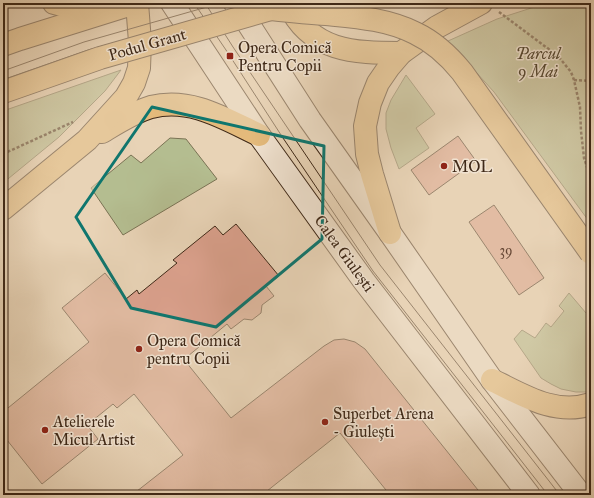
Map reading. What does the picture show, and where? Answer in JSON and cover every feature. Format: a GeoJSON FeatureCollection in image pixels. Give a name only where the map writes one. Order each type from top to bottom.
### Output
{"type":"FeatureCollection","features":[{"type":"Feature","properties":{"kind":"main road"},"geometry":{"type":"LineString","coordinates":[[54,3],[76,9],[107,11]]}},
{"type":"Feature","properties":{"kind":"main road"},"geometry":{"type":"LineString","coordinates":[[3,45],[136,3],[139,26],[139,68],[134,83],[126,97],[87,140],[3,209]]}},
{"type":"Feature","properties":{"kind":"main road","name":"Calea Giulești"},"geometry":{"type":"LineString","coordinates":[[172,3],[259,135],[364,281],[529,495]]}},
{"type":"Feature","properties":{"kind":"main road"},"geometry":{"type":"LineString","coordinates":[[235,3],[310,120],[492,380],[581,495]]}},
{"type":"Feature","properties":{"kind":"main road","name":"Podul Grant"},"geometry":{"type":"LineString","coordinates":[[3,92],[100,58],[279,6],[294,3]]}},
{"type":"Feature","properties":{"kind":"main road"},"geometry":{"type":"LineString","coordinates":[[390,233],[367,154],[365,126],[370,103],[378,83],[401,53],[437,26],[487,5]]}},
{"type":"Feature","properties":{"kind":"main road"},"geometry":{"type":"LineString","coordinates":[[279,6],[290,8],[304,28],[326,44],[359,52],[401,53]]}},
{"type":"Feature","properties":{"kind":"main road"},"geometry":{"type":"LineString","coordinates":[[279,6],[387,22],[416,33],[437,47],[451,59],[462,72],[591,253]]}},
{"type":"Feature","properties":{"kind":"main road"},"geometry":{"type":"LineString","coordinates":[[87,140],[137,112],[151,107],[174,104],[187,105],[205,110],[259,135]]}},
{"type":"Feature","properties":{"kind":"main road"},"geometry":{"type":"LineString","coordinates":[[492,380],[535,402],[550,406],[577,408],[591,404]]}},
{"type":"Feature","properties":{"kind":"path"},"geometry":{"type":"LineString","coordinates":[[487,5],[558,56],[570,72],[574,80],[580,107],[584,158],[591,179]]}},
{"type":"Feature","properties":{"kind":"path"},"geometry":{"type":"LineString","coordinates":[[591,20],[588,30],[591,38]]}},
{"type":"Feature","properties":{"kind":"path"},"geometry":{"type":"LineString","coordinates":[[574,80],[591,81]]}},
{"type":"Feature","properties":{"kind":"path"},"geometry":{"type":"LineString","coordinates":[[3,154],[72,123],[78,118]]}},
{"type":"Feature","properties":{"kind":"highlighted area"},"geometry":{"type":"Polygon","coordinates":[[[152,107],[324,146],[322,239],[216,327],[131,308],[76,217],[152,107]]]}},
{"type":"Feature","properties":{"kind":"green space","name":"Parcul 9 Mai"},"geometry":{"type":"Polygon","coordinates":[[[547,3],[591,3],[591,224],[494,92],[448,41],[497,19],[547,3]]]}},
{"type":"Feature","properties":{"kind":"green space"},"geometry":{"type":"Polygon","coordinates":[[[121,70],[105,91],[59,137],[3,183],[3,111],[121,70]]]}},
{"type":"Feature","properties":{"kind":"green space"},"geometry":{"type":"Polygon","coordinates":[[[406,75],[435,114],[416,128],[429,148],[399,169],[386,129],[386,113],[391,100],[406,75]]]}},
{"type":"Feature","properties":{"kind":"green space"},"geometry":{"type":"Polygon","coordinates":[[[170,138],[186,139],[217,179],[123,235],[91,188],[131,155],[141,163],[170,138]]]}},
{"type":"Feature","properties":{"kind":"green space"},"geometry":{"type":"Polygon","coordinates":[[[569,293],[586,313],[591,309],[591,392],[576,392],[561,389],[541,378],[514,339],[522,330],[535,338],[546,323],[551,327],[564,311],[559,306],[569,293]]]}},
{"type":"Feature","properties":{"kind":"building","name":"MOL"},"geometry":{"type":"Polygon","coordinates":[[[458,136],[476,161],[429,195],[411,170],[458,136]]]}},
{"type":"Feature","properties":{"kind":"building","name":"MOL"},"geometry":{"type":"Polygon","coordinates":[[[494,205],[544,278],[519,295],[469,222],[494,205]]]}},
{"type":"Feature","properties":{"kind":"building"},"geometry":{"type":"Polygon","coordinates":[[[236,224],[279,276],[266,286],[274,296],[262,305],[261,313],[252,320],[244,319],[231,329],[227,324],[188,356],[190,359],[186,362],[231,418],[324,346],[334,340],[344,339],[355,342],[365,349],[482,495],[390,495],[340,433],[262,495],[132,495],[183,455],[134,394],[117,408],[113,404],[87,425],[98,439],[42,484],[3,435],[3,412],[89,342],[62,308],[105,273],[126,299],[137,290],[139,294],[177,263],[173,260],[215,226],[223,235],[236,224]]]}},
{"type":"Feature","properties":{"kind":"tram line"},"geometry":{"type":"LineString","coordinates":[[194,3],[373,271],[548,495]]}},
{"type":"Feature","properties":{"kind":"tram line"},"geometry":{"type":"LineString","coordinates":[[205,3],[380,265],[560,495]]}},
{"type":"Feature","properties":{"kind":"tram line"},"geometry":{"type":"LineString","coordinates":[[3,71],[84,42],[221,3]]}},
{"type":"Feature","properties":{"kind":"tram line"},"geometry":{"type":"LineString","coordinates":[[3,80],[88,50],[255,3]]}},
{"type":"Feature","properties":{"kind":"place","name":"Opera Comică Pentru Copii"},"geometry":{"type":"Point","coordinates":[230,56]}},
{"type":"Feature","properties":{"kind":"place","name":"MOL"},"geometry":{"type":"Point","coordinates":[444,166]}},
{"type":"Feature","properties":{"kind":"place","name":"Opera Comică pentru Copii"},"geometry":{"type":"Point","coordinates":[139,349]}},
{"type":"Feature","properties":{"kind":"place","name":"Superbet Arena - Giulești"},"geometry":{"type":"Point","coordinates":[325,422]}},
{"type":"Feature","properties":{"kind":"place","name":"Atelierele Micul Artist"},"geometry":{"type":"Point","coordinates":[45,430]}}]}
